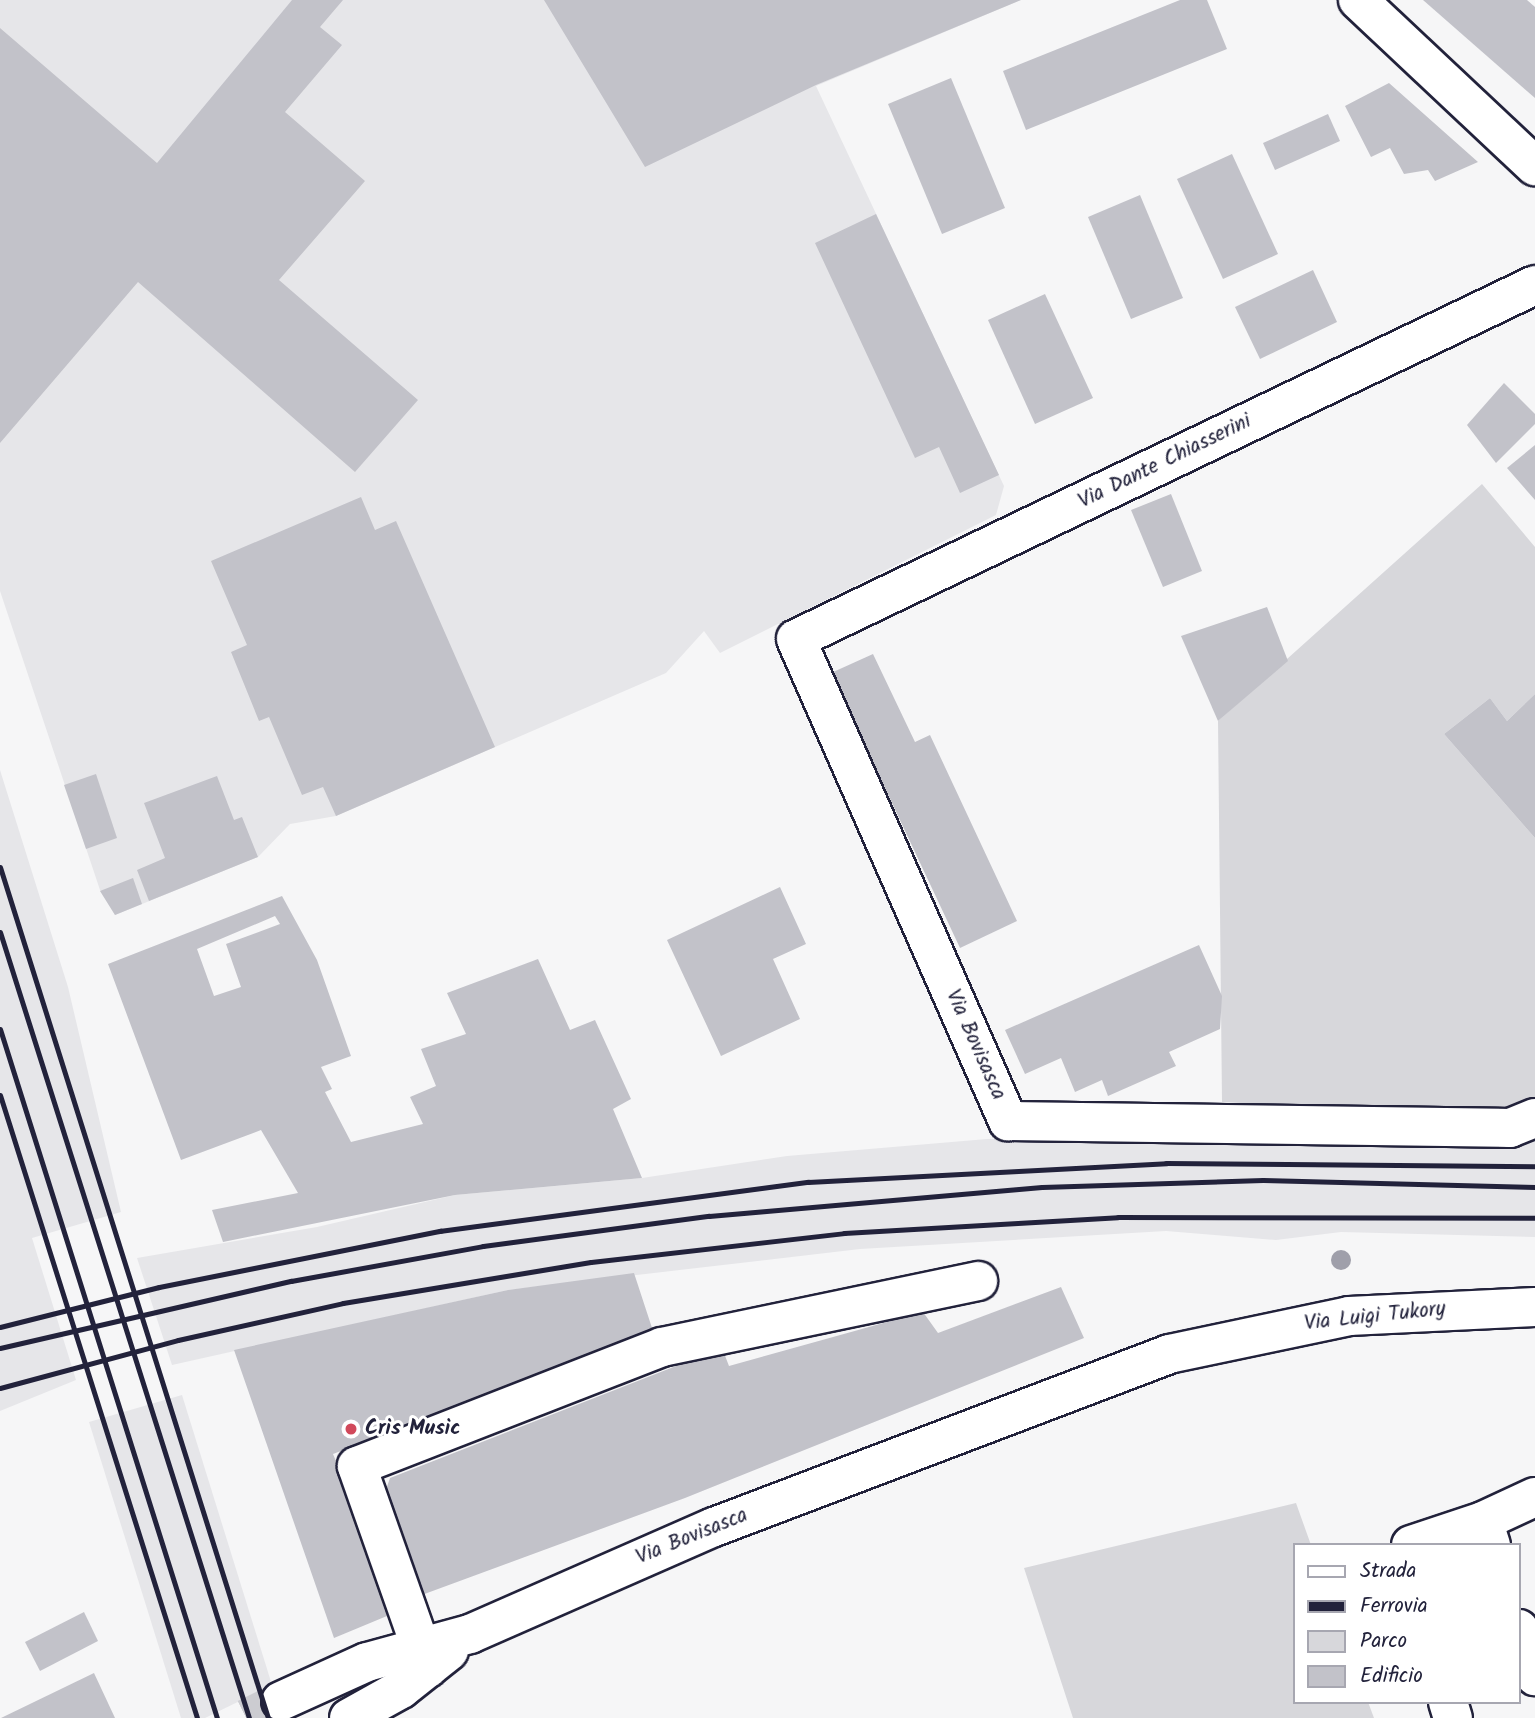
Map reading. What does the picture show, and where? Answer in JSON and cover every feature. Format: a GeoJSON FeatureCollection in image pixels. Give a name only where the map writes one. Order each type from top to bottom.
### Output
{"type":"FeatureCollection","features":[{"type":"Feature","properties":{"kind":"street"},"geometry":{"type":"LineString","coordinates":[[1357,0],[1535,166]]}},
{"type":"Feature","properties":{"kind":"street","name":"Via Dante Chiasserini"},"geometry":{"type":"LineString","coordinates":[[796,639],[1535,285]]}},
{"type":"Feature","properties":{"kind":"street","name":"Via Bovisasca"},"geometry":{"type":"LineString","coordinates":[[796,639],[1009,1121],[1510,1128],[1535,1118]]}},
{"type":"Feature","properties":{"kind":"street"},"geometry":{"type":"LineString","coordinates":[[424,1658],[357,1466],[662,1347],[978,1281]]}},
{"type":"Feature","properties":{"kind":"street","name":"Via Luigi Tukory"},"geometry":{"type":"LineString","coordinates":[[1217,1342],[1349,1316],[1535,1307]]}},
{"type":"Feature","properties":{"kind":"street","name":"Via Bovisasca"},"geometry":{"type":"LineString","coordinates":[[349,1718],[424,1658],[714,1527],[1128,1367],[1217,1342]]}},
{"type":"Feature","properties":{"kind":"street"},"geometry":{"type":"LineString","coordinates":[[1424,1543],[1487,1533],[1535,1497]]}},
{"type":"Feature","properties":{"kind":"street"},"geometry":{"type":"LineString","coordinates":[[1521,1635],[1535,1676]]}},
{"type":"Feature","properties":{"kind":"street","name":"Via Bovisasca"},"geometry":{"type":"LineString","coordinates":[[281,1701],[367,1662],[424,1658]]}},
{"type":"Feature","properties":{"kind":"shaded area"},"geometry":{"type":"Polygon","coordinates":[[[0,0],[1021,0],[816,86],[1004,486],[996,515],[720,653],[704,631],[666,673],[336,816],[290,824],[258,857],[115,915],[100,890],[0,591],[0,0]]]}},
{"type":"Feature","properties":{"kind":"shaded area"},"geometry":{"type":"Polygon","coordinates":[[[0,770],[68,987],[121,1212],[32,1238],[76,1380],[0,1411],[0,770]]]}},
{"type":"Feature","properties":{"kind":"shaded area"},"geometry":{"type":"Polygon","coordinates":[[[1131,1136],[1535,1141],[1535,1237],[1341,1232],[1276,1240],[1166,1231],[860,1249],[508,1290],[172,1365],[137,1258],[317,1227],[455,1195],[642,1178],[787,1156],[987,1139],[1131,1136]]]}},
{"type":"Feature","properties":{"kind":"shaded area"},"geometry":{"type":"Polygon","coordinates":[[[182,1395],[272,1685],[205,1718],[181,1718],[89,1422],[182,1395]]]}},
{"type":"Feature","properties":{"kind":"green space"},"geometry":{"type":"Polygon","coordinates":[[[1482,484],[1535,547],[1535,694],[1507,721],[1490,698],[1444,734],[1535,838],[1535,1106],[1513,1118],[1222,1102],[1218,721],[1482,484]]]}},
{"type":"Feature","properties":{"kind":"green space"},"geometry":{"type":"Polygon","coordinates":[[[1296,1503],[1310,1543],[1294,1543],[1294,1704],[1369,1704],[1374,1718],[1073,1718],[1024,1568],[1296,1503]]]}},
{"type":"Feature","properties":{"kind":"building"},"geometry":{"type":"Polygon","coordinates":[[[292,0],[343,0],[320,27],[342,45],[285,112],[365,181],[279,280],[418,400],[355,472],[138,282],[0,443],[0,28],[157,163],[292,0]]]}},
{"type":"Feature","properties":{"kind":"building"},"geometry":{"type":"Polygon","coordinates":[[[544,0],[1021,0],[816,85],[645,167],[544,0]]]}},
{"type":"Feature","properties":{"kind":"building"},"geometry":{"type":"Polygon","coordinates":[[[1180,0],[1207,0],[1227,49],[1026,130],[1003,71],[1180,0]]]}},
{"type":"Feature","properties":{"kind":"building"},"geometry":{"type":"Polygon","coordinates":[[[1423,0],[1527,0],[1535,7],[1535,98],[1423,0]]]}},
{"type":"Feature","properties":{"kind":"building"},"geometry":{"type":"Polygon","coordinates":[[[951,78],[1005,208],[942,234],[888,104],[951,78]]]}},
{"type":"Feature","properties":{"kind":"building"},"geometry":{"type":"Polygon","coordinates":[[[1389,83],[1478,162],[1435,181],[1428,170],[1404,174],[1390,148],[1371,157],[1345,106],[1389,83]]]}},
{"type":"Feature","properties":{"kind":"building"},"geometry":{"type":"Polygon","coordinates":[[[1328,114],[1340,141],[1275,170],[1263,143],[1328,114]]]}},
{"type":"Feature","properties":{"kind":"building"},"geometry":{"type":"Polygon","coordinates":[[[1232,154],[1278,254],[1223,279],[1177,179],[1232,154]]]}},
{"type":"Feature","properties":{"kind":"building"},"geometry":{"type":"Polygon","coordinates":[[[1140,195],[1183,298],[1131,319],[1088,217],[1140,195]]]}},
{"type":"Feature","properties":{"kind":"building"},"geometry":{"type":"Polygon","coordinates":[[[876,214],[999,475],[960,493],[939,447],[915,458],[815,243],[876,214]]]}},
{"type":"Feature","properties":{"kind":"building"},"geometry":{"type":"Polygon","coordinates":[[[1313,270],[1337,322],[1260,359],[1235,307],[1313,270]]]}},
{"type":"Feature","properties":{"kind":"building"},"geometry":{"type":"Polygon","coordinates":[[[1045,294],[1093,398],[1035,424],[988,320],[1045,294]]]}},
{"type":"Feature","properties":{"kind":"building"},"geometry":{"type":"Polygon","coordinates":[[[1504,383],[1535,414],[1535,424],[1496,463],[1467,425],[1504,383]]]}},
{"type":"Feature","properties":{"kind":"building"},"geometry":{"type":"Polygon","coordinates":[[[1535,445],[1535,500],[1507,468],[1535,445]]]}},
{"type":"Feature","properties":{"kind":"building"},"geometry":{"type":"Polygon","coordinates":[[[1171,494],[1202,571],[1163,587],[1131,510],[1171,494]]]}},
{"type":"Feature","properties":{"kind":"building"},"geometry":{"type":"Polygon","coordinates":[[[361,497],[375,530],[396,521],[495,747],[336,816],[323,787],[302,795],[269,717],[259,721],[231,652],[247,645],[211,561],[361,497]]]}},
{"type":"Feature","properties":{"kind":"building"},"geometry":{"type":"Polygon","coordinates":[[[1267,607],[1288,661],[1218,721],[1181,636],[1267,607]]]}},
{"type":"Feature","properties":{"kind":"building"},"geometry":{"type":"Polygon","coordinates":[[[873,654],[915,742],[930,735],[1017,921],[960,948],[831,673],[873,654]]]}},
{"type":"Feature","properties":{"kind":"building"},"geometry":{"type":"Polygon","coordinates":[[[1535,694],[1535,838],[1444,734],[1490,698],[1507,721],[1535,694]]]}},
{"type":"Feature","properties":{"kind":"building"},"geometry":{"type":"Polygon","coordinates":[[[96,774],[117,838],[86,849],[64,785],[96,774]]]}},
{"type":"Feature","properties":{"kind":"building"},"geometry":{"type":"Polygon","coordinates":[[[217,776],[234,820],[242,817],[258,857],[149,901],[137,870],[165,858],[144,803],[217,776]]]}},
{"type":"Feature","properties":{"kind":"building"},"geometry":{"type":"Polygon","coordinates":[[[133,878],[142,904],[115,915],[100,891],[133,878]]]}},
{"type":"Feature","properties":{"kind":"building"},"geometry":{"type":"Polygon","coordinates":[[[780,887],[806,944],[773,959],[800,1019],[721,1056],[667,940],[780,887]]]}},
{"type":"Feature","properties":{"kind":"building"},"geometry":{"type":"Polygon","coordinates":[[[282,896],[317,960],[351,1056],[321,1067],[332,1089],[325,1092],[351,1142],[423,1124],[410,1097],[436,1086],[421,1049],[466,1034],[447,993],[538,959],[570,1030],[595,1020],[631,1099],[613,1109],[642,1178],[455,1195],[223,1242],[212,1210],[298,1193],[261,1130],[181,1160],[108,964],[282,896]],[[275,916],[197,949],[214,996],[241,987],[226,944],[280,924],[275,916]]]}},
{"type":"Feature","properties":{"kind":"building"},"geometry":{"type":"Polygon","coordinates":[[[1199,945],[1222,996],[1220,1029],[1169,1052],[1176,1066],[1108,1096],[1102,1080],[1075,1092],[1061,1058],[1025,1074],[1005,1030],[1199,945]]]}},
{"type":"Feature","properties":{"kind":"building"},"geometry":{"type":"Polygon","coordinates":[[[634,1273],[653,1331],[333,1454],[399,1611],[334,1638],[234,1350],[508,1290],[634,1273]]]}},
{"type":"Feature","properties":{"kind":"building"},"geometry":{"type":"Polygon","coordinates":[[[1061,1287],[1084,1338],[685,1498],[419,1596],[381,1504],[390,1478],[722,1348],[729,1366],[923,1312],[938,1333],[1061,1287]]]}},
{"type":"Feature","properties":{"kind":"building"},"geometry":{"type":"Polygon","coordinates":[[[84,1612],[98,1641],[40,1671],[25,1642],[84,1612]]]}},
{"type":"Feature","properties":{"kind":"building"},"geometry":{"type":"Polygon","coordinates":[[[94,1673],[115,1718],[1,1718],[94,1673]]]}},
{"type":"Feature","properties":{"kind":"tunnel"},"geometry":{"type":"LineString","coordinates":[[246,1718],[281,1701]]}},
{"type":"Feature","properties":{"kind":"railway"},"geometry":{"type":"LineString","coordinates":[[0,867],[268,1718]]}},
{"type":"Feature","properties":{"kind":"railway"},"geometry":{"type":"LineString","coordinates":[[0,932],[249,1718]]}},
{"type":"Feature","properties":{"kind":"railway"},"geometry":{"type":"LineString","coordinates":[[0,1029],[217,1718]]}},
{"type":"Feature","properties":{"kind":"railway"},"geometry":{"type":"LineString","coordinates":[[0,1095],[197,1718]]}},
{"type":"Feature","properties":{"kind":"railway"},"geometry":{"type":"LineString","coordinates":[[0,1327],[159,1287],[440,1231],[808,1182],[1166,1163],[1535,1166]]}},
{"type":"Feature","properties":{"kind":"railway"},"geometry":{"type":"LineString","coordinates":[[0,1348],[291,1281],[483,1246],[709,1216],[1042,1187],[1263,1180],[1535,1187]]}},
{"type":"Feature","properties":{"kind":"railway"},"geometry":{"type":"LineString","coordinates":[[0,1388],[178,1340],[343,1303],[591,1262],[844,1233],[1118,1217],[1535,1218]]}},
{"type":"Feature","properties":{"kind":"place","name":"Cris Music"},"geometry":{"type":"Point","coordinates":[351,1429]}}]}
